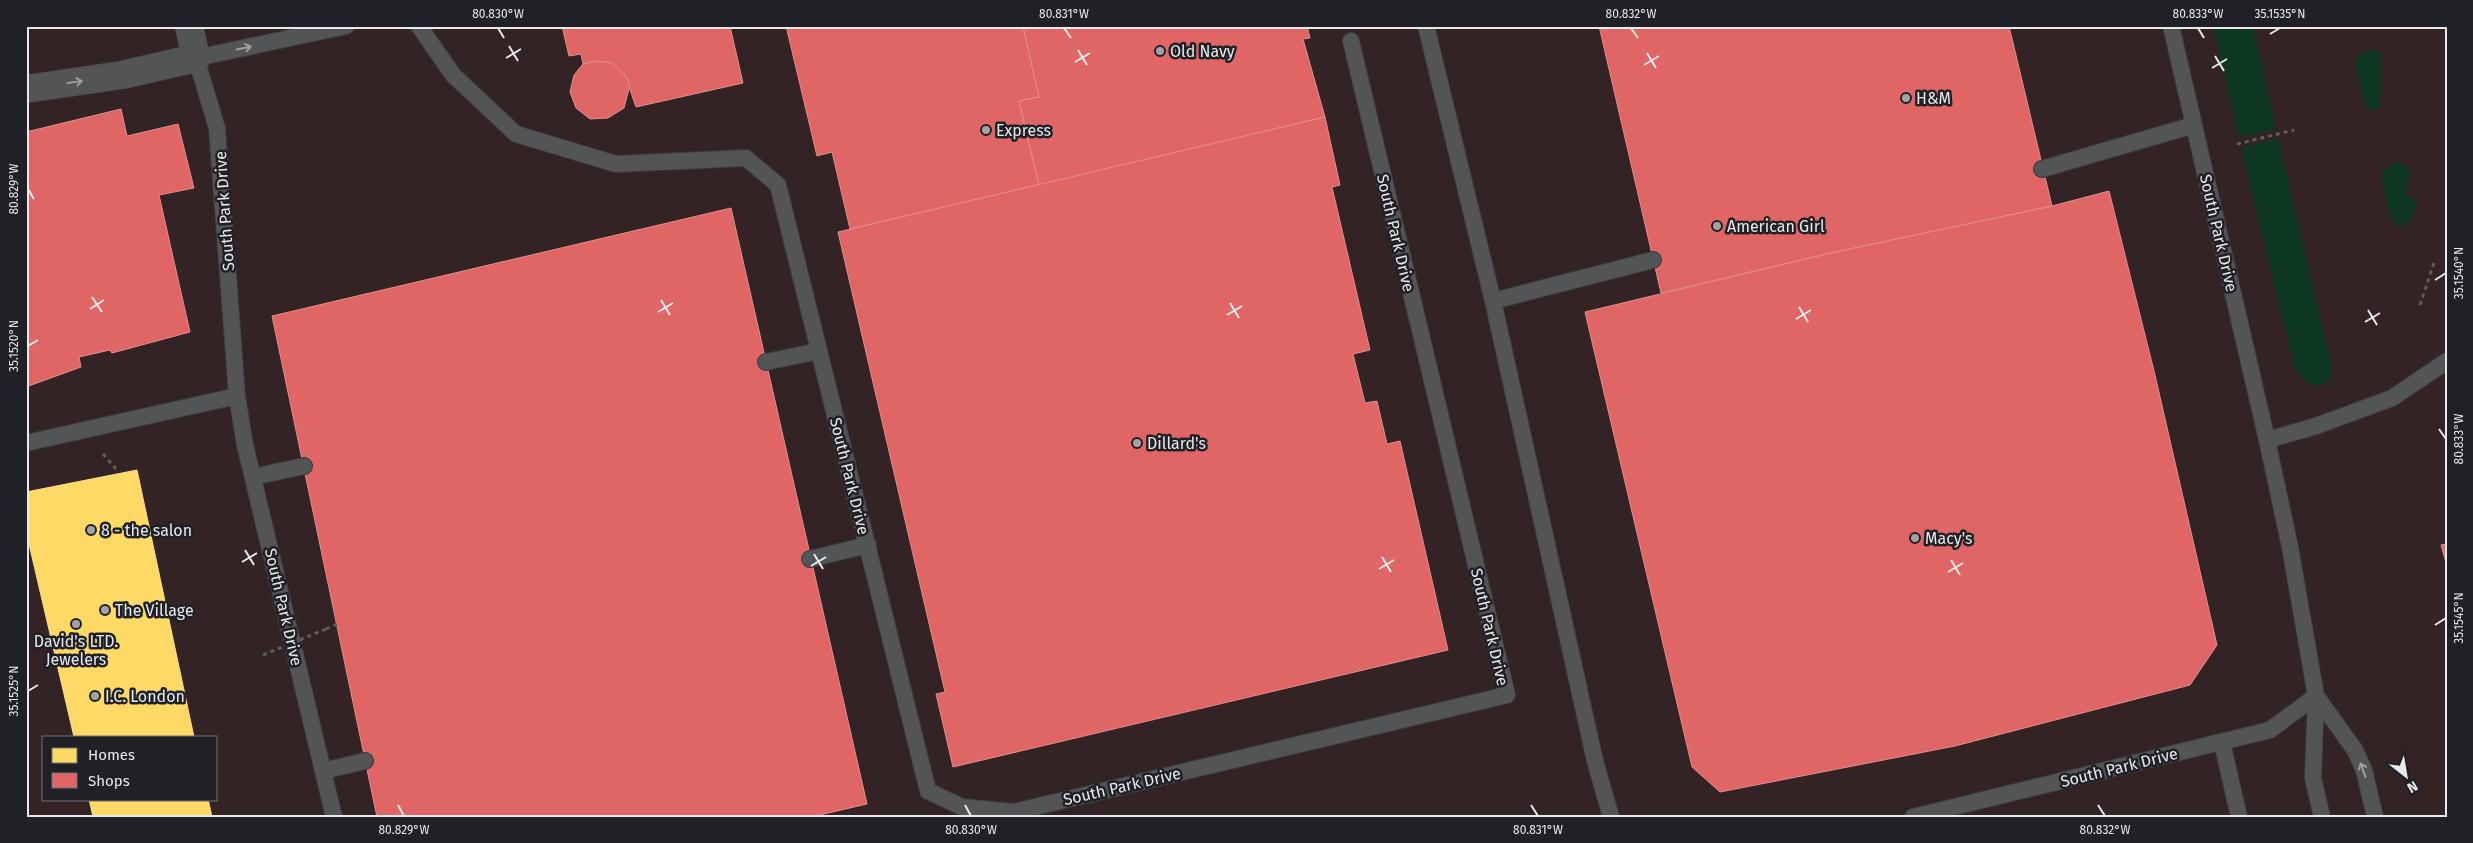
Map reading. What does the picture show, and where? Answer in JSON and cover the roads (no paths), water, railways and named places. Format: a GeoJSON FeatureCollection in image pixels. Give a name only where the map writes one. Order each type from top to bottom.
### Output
{"type":"FeatureCollection","features":[{"type":"Feature","properties":{"kind":"street","name":"South Park Drive"},"geometry":{"type":"LineString","coordinates":[[189,26],[196,58]]}},
{"type":"Feature","properties":{"kind":"street"},"geometry":{"type":"LineString","coordinates":[[26,89],[122,76],[196,58]]}},
{"type":"Feature","properties":{"kind":"lane"},"geometry":{"type":"LineString","coordinates":[[196,58],[346,26]]}},
{"type":"Feature","properties":{"kind":"lane","name":"South Park Drive"},"geometry":{"type":"LineString","coordinates":[[419,26],[453,75],[516,134],[616,164],[746,158],[778,185],[928,791],[962,807],[1014,812],[1507,695],[1351,41]]}},
{"type":"Feature","properties":{"kind":"lane"},"geometry":{"type":"LineString","coordinates":[[1426,26],[1493,301],[1595,761],[1611,817]]}},
{"type":"Feature","properties":{"kind":"lane","name":"South Park Drive"},"geometry":{"type":"LineString","coordinates":[[2171,26],[2290,547],[2316,696],[2313,778],[2322,817]]}},
{"type":"Feature","properties":{"kind":"lane","name":"South Park Drive"},"geometry":{"type":"LineString","coordinates":[[196,58],[218,128],[238,396],[245,444],[334,817]]}},
{"type":"Feature","properties":{"kind":"lane"},"geometry":{"type":"LineString","coordinates":[[2042,169],[2194,125]]}},
{"type":"Feature","properties":{"kind":"lane"},"geometry":{"type":"LineString","coordinates":[[1493,301],[1654,260]]}},
{"type":"Feature","properties":{"kind":"lane"},"geometry":{"type":"LineString","coordinates":[[766,362],[819,351]]}},
{"type":"Feature","properties":{"kind":"lane"},"geometry":{"type":"LineString","coordinates":[[2267,440],[2316,426],[2392,398],[2447,360]]}},
{"type":"Feature","properties":{"kind":"lane"},"geometry":{"type":"LineString","coordinates":[[26,443],[238,396]]}},
{"type":"Feature","properties":{"kind":"lane"},"geometry":{"type":"LineString","coordinates":[[253,477],[304,466]]}},
{"type":"Feature","properties":{"kind":"lane"},"geometry":{"type":"LineString","coordinates":[[810,560],[868,545]]}},
{"type":"Feature","properties":{"kind":"lane","name":"South Park Drive"},"geometry":{"type":"LineString","coordinates":[[1913,817],[2270,730],[2316,696]]}},
{"type":"Feature","properties":{"kind":"lane","name":"South Park Drive"},"geometry":{"type":"LineString","coordinates":[[2316,696],[2355,750],[2361,764],[2375,817]]}},
{"type":"Feature","properties":{"kind":"lane"},"geometry":{"type":"LineString","coordinates":[[2222,742],[2239,817]]}},
{"type":"Feature","properties":{"kind":"lane"},"geometry":{"type":"LineString","coordinates":[[323,771],[365,761]]}},
{"type":"Feature","properties":{"kind":"place","name":"Old Navy"},"geometry":{"type":"Point","coordinates":[1160,51]}},
{"type":"Feature","properties":{"kind":"place","name":"H&M"},"geometry":{"type":"Point","coordinates":[1906,98]}},
{"type":"Feature","properties":{"kind":"place","name":"Express"},"geometry":{"type":"Point","coordinates":[986,130]}},
{"type":"Feature","properties":{"kind":"place","name":"American Girl"},"geometry":{"type":"Point","coordinates":[1717,226]}},
{"type":"Feature","properties":{"kind":"place","name":"Dillard's"},"geometry":{"type":"Point","coordinates":[1137,443]}},
{"type":"Feature","properties":{"kind":"place","name":"8 - the salon"},"geometry":{"type":"Point","coordinates":[91,530]}},
{"type":"Feature","properties":{"kind":"place","name":"Macy's"},"geometry":{"type":"Point","coordinates":[1915,538]}},
{"type":"Feature","properties":{"kind":"place","name":"The Village"},"geometry":{"type":"Point","coordinates":[105,610]}},
{"type":"Feature","properties":{"kind":"place","name":"David's LTD. Jewelers"},"geometry":{"type":"Point","coordinates":[76,624]}},
{"type":"Feature","properties":{"kind":"place","name":"I.C. London"},"geometry":{"type":"Point","coordinates":[95,696]}}]}
